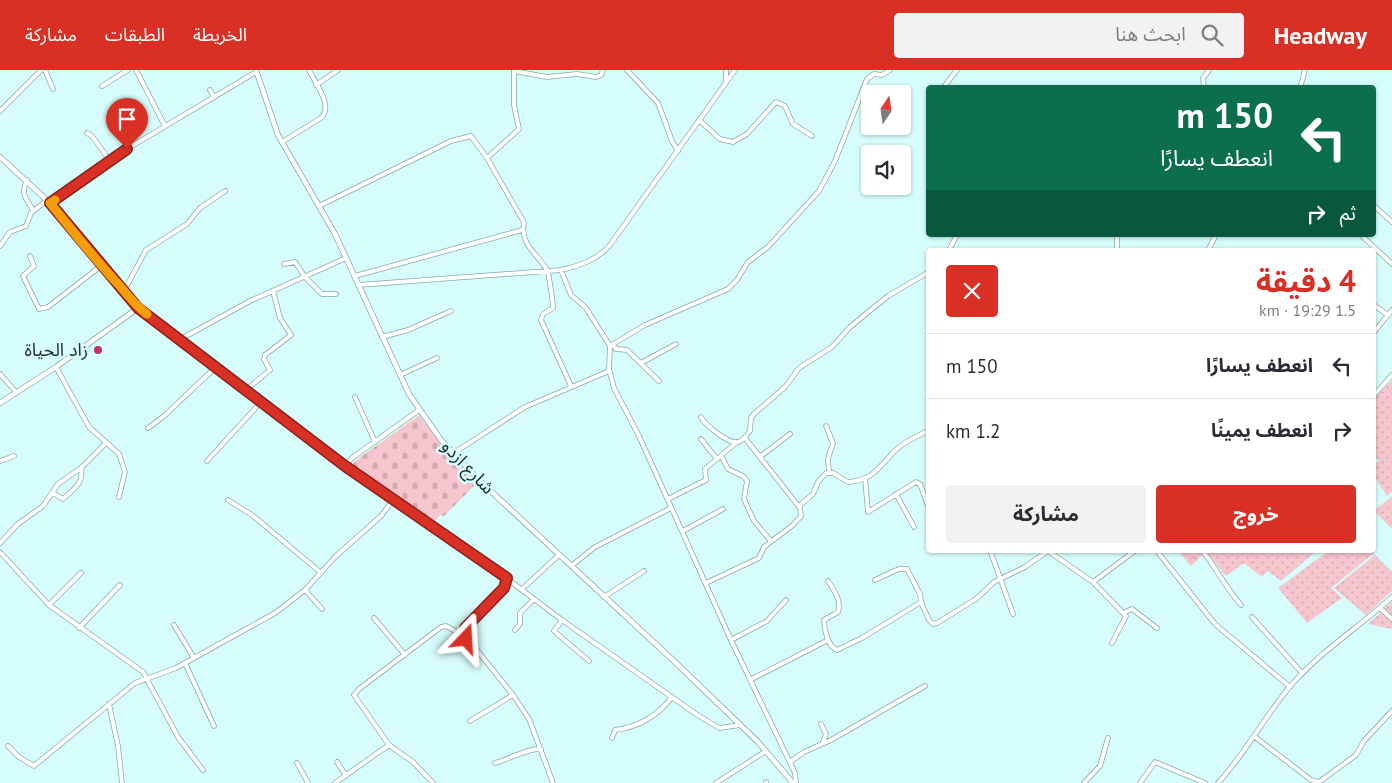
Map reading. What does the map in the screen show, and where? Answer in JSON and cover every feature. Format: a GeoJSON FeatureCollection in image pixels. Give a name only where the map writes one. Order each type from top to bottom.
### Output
{"type":"FeatureCollection","features":[{"type":"Feature","properties":{"kind":"street"},"geometry":{"type":"LineString","coordinates":[[0,111],[41,70]]}},
{"type":"Feature","properties":{"kind":"street"},"geometry":{"type":"LineString","coordinates":[[45,70],[53,88]]}},
{"type":"Feature","properties":{"kind":"street"},"geometry":{"type":"LineString","coordinates":[[102,86],[128,70]]}},
{"type":"Feature","properties":{"kind":"street"},"geometry":{"type":"LineString","coordinates":[[136,70],[165,126]]}},
{"type":"Feature","properties":{"kind":"street"},"geometry":{"type":"LineString","coordinates":[[282,142],[324,115],[326,105],[309,70]]}},
{"type":"Feature","properties":{"kind":"street"},"geometry":{"type":"LineString","coordinates":[[316,85],[338,70]]}},
{"type":"Feature","properties":{"kind":"street"},"geometry":{"type":"LineString","coordinates":[[487,158],[519,129],[514,105],[514,70],[547,77],[577,74],[596,77],[603,70]]}},
{"type":"Feature","properties":{"kind":"street"},"geometry":{"type":"LineString","coordinates":[[627,70],[658,103],[672,141],[678,151]]}},
{"type":"Feature","properties":{"kind":"street"},"geometry":{"type":"LineString","coordinates":[[726,70],[726,82]]}},
{"type":"Feature","properties":{"kind":"street"},"geometry":{"type":"LineString","coordinates":[[358,285],[561,270],[580,266],[604,253],[734,70]]}},
{"type":"Feature","properties":{"kind":"street"},"geometry":{"type":"LineString","coordinates":[[611,346],[645,324],[728,289],[737,280],[748,262],[768,247],[819,191],[835,161],[867,79],[874,74],[882,75],[890,70]]}},
{"type":"Feature","properties":{"kind":"street"},"geometry":{"type":"LineString","coordinates":[[945,85],[957,70]]}},
{"type":"Feature","properties":{"kind":"street"},"geometry":{"type":"LineString","coordinates":[[1204,85],[1203,78],[1209,70]]}},
{"type":"Feature","properties":{"kind":"street"},"geometry":{"type":"LineString","coordinates":[[1301,85],[1305,70]]}},
{"type":"Feature","properties":{"kind":"street"},"geometry":{"type":"LineString","coordinates":[[0,246],[10,232],[26,226],[28,217],[34,211],[110,160],[256,71]]}},
{"type":"Feature","properties":{"kind":"street","name":"شارع ازدو"},"geometry":{"type":"LineString","coordinates":[[256,71],[272,120],[282,142],[346,258],[400,376],[419,410],[452,454],[740,725],[795,783]]}},
{"type":"Feature","properties":{"kind":"street"},"geometry":{"type":"LineString","coordinates":[[210,90],[214,97]]}},
{"type":"Feature","properties":{"kind":"street"},"geometry":{"type":"LineString","coordinates":[[699,120],[720,140],[733,142],[747,134],[776,102],[785,106],[793,124],[812,136]]}},
{"type":"Feature","properties":{"kind":"street"},"geometry":{"type":"LineString","coordinates":[[87,134],[92,136],[110,160]]}},
{"type":"Feature","properties":{"kind":"street"},"geometry":{"type":"LineString","coordinates":[[319,206],[467,135],[473,138],[487,158],[524,223],[522,230],[534,254],[548,271],[550,298],[554,308],[543,314],[541,320],[571,386]]}},
{"type":"Feature","properties":{"kind":"street"},"geometry":{"type":"LineString","coordinates":[[0,157],[27,180],[48,202],[138,308],[179,340],[217,366],[345,466],[507,578],[562,620],[672,697],[719,728],[740,725]]}},
{"type":"Feature","properties":{"kind":"street"},"geometry":{"type":"LineString","coordinates":[[27,180],[24,196],[34,211]]}},
{"type":"Feature","properties":{"kind":"street"},"geometry":{"type":"LineString","coordinates":[[124,291],[146,250],[187,224],[200,208],[225,190]]}},
{"type":"Feature","properties":{"kind":"street"},"geometry":{"type":"LineString","coordinates":[[1376,208],[1392,222]]}},
{"type":"Feature","properties":{"kind":"street"},"geometry":{"type":"LineString","coordinates":[[355,276],[522,230]]}},
{"type":"Feature","properties":{"kind":"street"},"geometry":{"type":"LineString","coordinates":[[1363,237],[1375,248]]}},
{"type":"Feature","properties":{"kind":"street"},"geometry":{"type":"LineString","coordinates":[[1376,249],[1392,264]]}},
{"type":"Feature","properties":{"kind":"street"},"geometry":{"type":"LineString","coordinates":[[30,256],[34,266],[23,276],[39,309],[48,307],[101,266]]}},
{"type":"Feature","properties":{"kind":"street"},"geometry":{"type":"LineString","coordinates":[[179,340],[209,322],[346,258]]}},
{"type":"Feature","properties":{"kind":"street"},"geometry":{"type":"LineString","coordinates":[[284,264],[295,262],[322,294],[336,294]]}},
{"type":"Feature","properties":{"kind":"street"},"geometry":{"type":"LineString","coordinates":[[561,270],[571,295],[586,308],[611,346],[616,349],[627,350],[659,381]]}},
{"type":"Feature","properties":{"kind":"street"},"geometry":{"type":"LineString","coordinates":[[668,499],[706,480],[705,469],[737,442],[745,438],[752,428],[751,418],[754,414],[786,386],[799,368],[832,347],[850,327],[888,296],[926,274]]}},
{"type":"Feature","properties":{"kind":"street"},"geometry":{"type":"LineString","coordinates":[[247,389],[270,370],[264,359],[265,355],[292,335],[275,308],[273,291]]}},
{"type":"Feature","properties":{"kind":"street"},"geometry":{"type":"LineString","coordinates":[[1376,306],[1388,315]]}},
{"type":"Feature","properties":{"kind":"street"},"geometry":{"type":"LineString","coordinates":[[0,403],[56,367],[138,308]]}},
{"type":"Feature","properties":{"kind":"street"},"geometry":{"type":"LineString","coordinates":[[1376,330],[1392,310]]}},
{"type":"Feature","properties":{"kind":"street"},"geometry":{"type":"LineString","coordinates":[[382,337],[408,330],[450,312]]}},
{"type":"Feature","properties":{"kind":"street"},"geometry":{"type":"LineString","coordinates":[[641,364],[676,344]]}},
{"type":"Feature","properties":{"kind":"street"},"geometry":{"type":"LineString","coordinates":[[611,346],[609,372],[614,388],[640,436],[731,640],[790,762],[795,773],[795,783]]}},
{"type":"Feature","properties":{"kind":"street"},"geometry":{"type":"LineString","coordinates":[[400,376],[437,358]]}},
{"type":"Feature","properties":{"kind":"street"},"geometry":{"type":"LineString","coordinates":[[148,428],[164,416],[217,366]]}},
{"type":"Feature","properties":{"kind":"street"},"geometry":{"type":"LineString","coordinates":[[56,367],[89,427],[119,454],[125,470],[119,497]]}},
{"type":"Feature","properties":{"kind":"street"},"geometry":{"type":"LineString","coordinates":[[452,454],[525,407],[571,386],[609,372]]}},
{"type":"Feature","properties":{"kind":"street"},"geometry":{"type":"LineString","coordinates":[[0,374],[16,392]]}},
{"type":"Feature","properties":{"kind":"street"},"geometry":{"type":"LineString","coordinates":[[1376,393],[1392,375]]}},
{"type":"Feature","properties":{"kind":"street"},"geometry":{"type":"LineString","coordinates":[[355,397],[375,442]]}},
{"type":"Feature","properties":{"kind":"street"},"geometry":{"type":"LineString","coordinates":[[207,461],[262,401]]}},
{"type":"Feature","properties":{"kind":"street"},"geometry":{"type":"LineString","coordinates":[[345,466],[352,458],[419,410]]}},
{"type":"Feature","properties":{"kind":"street"},"geometry":{"type":"LineString","coordinates":[[701,417],[712,430],[737,442]]}},
{"type":"Feature","properties":{"kind":"street"},"geometry":{"type":"LineString","coordinates":[[826,426],[833,443],[828,459],[829,472]]}},
{"type":"Feature","properties":{"kind":"street"},"geometry":{"type":"LineString","coordinates":[[829,472],[848,482],[866,478],[877,472],[899,448],[926,432]]}},
{"type":"Feature","properties":{"kind":"street"},"geometry":{"type":"LineString","coordinates":[[761,456],[790,434]]}},
{"type":"Feature","properties":{"kind":"street"},"geometry":{"type":"LineString","coordinates":[[706,583],[759,558],[764,547],[799,519],[802,512],[761,456],[745,438]]}},
{"type":"Feature","properties":{"kind":"street"},"geometry":{"type":"LineString","coordinates":[[701,439],[728,469],[743,476],[747,481],[744,499],[754,521],[771,541]]}},
{"type":"Feature","properties":{"kind":"street"},"geometry":{"type":"LineString","coordinates":[[0,543],[18,524],[43,506],[63,480],[81,468],[106,443]]}},
{"type":"Feature","properties":{"kind":"street"},"geometry":{"type":"LineString","coordinates":[[0,461],[14,456]]}},
{"type":"Feature","properties":{"kind":"street"},"geometry":{"type":"LineString","coordinates":[[53,493],[63,499],[78,485],[82,478],[81,468]]}},
{"type":"Feature","properties":{"kind":"street"},"geometry":{"type":"LineString","coordinates":[[799,506],[813,494],[818,482],[829,472]]}},
{"type":"Feature","properties":{"kind":"street"},"geometry":{"type":"LineString","coordinates":[[866,478],[868,512],[896,494],[918,483],[926,501]]}},
{"type":"Feature","properties":{"kind":"street"},"geometry":{"type":"LineString","coordinates":[[896,494],[914,527]]}},
{"type":"Feature","properties":{"kind":"street"},"geometry":{"type":"LineString","coordinates":[[228,500],[252,515],[320,572]]}},
{"type":"Feature","properties":{"kind":"street"},"geometry":{"type":"LineString","coordinates":[[8,746],[19,757],[34,766],[109,704],[146,677],[166,672],[185,663],[275,613],[305,590],[320,572],[381,516],[393,500]]}},
{"type":"Feature","properties":{"kind":"street"},"geometry":{"type":"LineString","coordinates":[[571,566],[595,547],[671,508]]}},
{"type":"Feature","properties":{"kind":"street"},"geometry":{"type":"LineString","coordinates":[[683,531],[722,509]]}},
{"type":"Feature","properties":{"kind":"street"},"geometry":{"type":"LineString","coordinates":[[0,552],[49,605],[78,628],[128,660],[143,672],[178,737],[203,770]]}},
{"type":"Feature","properties":{"kind":"street"},"geometry":{"type":"LineString","coordinates":[[991,553],[1013,614]]}},
{"type":"Feature","properties":{"kind":"street"},"geometry":{"type":"LineString","coordinates":[[875,580],[899,569],[907,569],[920,594],[921,602],[929,620],[933,624],[976,599],[1000,579],[1025,567],[1045,553]]}},
{"type":"Feature","properties":{"kind":"street"},"geometry":{"type":"LineString","coordinates":[[1053,553],[1076,572],[1093,582],[1123,612],[1126,619],[1112,642]]}},
{"type":"Feature","properties":{"kind":"street"},"geometry":{"type":"LineString","coordinates":[[1093,582],[1132,553]]}},
{"type":"Feature","properties":{"kind":"street"},"geometry":{"type":"LineString","coordinates":[[1158,553],[1168,568],[1198,599],[1215,624],[1290,687]]}},
{"type":"Feature","properties":{"kind":"street"},"geometry":{"type":"LineString","coordinates":[[1204,553],[1221,575],[1228,590],[1241,605]]}},
{"type":"Feature","properties":{"kind":"street"},"geometry":{"type":"LineString","coordinates":[[522,589],[559,555]]}},
{"type":"Feature","properties":{"kind":"street"},"geometry":{"type":"LineString","coordinates":[[604,597],[644,571]]}},
{"type":"Feature","properties":{"kind":"street"},"geometry":{"type":"LineString","coordinates":[[49,605],[81,573]]}},
{"type":"Feature","properties":{"kind":"street"},"geometry":{"type":"LineString","coordinates":[[433,783],[413,762],[389,745],[354,695],[359,689],[444,626],[457,632],[464,631],[504,588],[507,578]]}},
{"type":"Feature","properties":{"kind":"street"},"geometry":{"type":"LineString","coordinates":[[828,581],[836,593],[839,608],[838,612],[824,620],[828,640],[832,648],[837,650],[862,638],[921,602]]}},
{"type":"Feature","properties":{"kind":"street"},"geometry":{"type":"LineString","coordinates":[[78,628],[120,585]]}},
{"type":"Feature","properties":{"kind":"street"},"geometry":{"type":"LineString","coordinates":[[305,590],[322,609]]}},
{"type":"Feature","properties":{"kind":"street"},"geometry":{"type":"LineString","coordinates":[[1218,783],[1255,737],[1290,687],[1302,674],[1392,597]]}},
{"type":"Feature","properties":{"kind":"street"},"geometry":{"type":"LineString","coordinates":[[515,630],[520,624],[520,613],[534,599]]}},
{"type":"Feature","properties":{"kind":"street"},"geometry":{"type":"LineString","coordinates":[[731,640],[767,621],[786,600]]}},
{"type":"Feature","properties":{"kind":"street"},"geometry":{"type":"LineString","coordinates":[[1380,608],[1392,619]]}},
{"type":"Feature","properties":{"kind":"street"},"geometry":{"type":"LineString","coordinates":[[1123,612],[1132,609],[1157,628]]}},
{"type":"Feature","properties":{"kind":"street"},"geometry":{"type":"LineString","coordinates":[[1252,617],[1302,674]]}},
{"type":"Feature","properties":{"kind":"street"},"geometry":{"type":"LineString","coordinates":[[374,618],[405,655]]}},
{"type":"Feature","properties":{"kind":"street"},"geometry":{"type":"LineString","coordinates":[[562,620],[554,631],[589,661]]}},
{"type":"Feature","properties":{"kind":"street"},"geometry":{"type":"LineString","coordinates":[[174,625],[194,658]]}},
{"type":"Feature","properties":{"kind":"street"},"geometry":{"type":"LineString","coordinates":[[464,631],[466,639],[485,658],[529,719],[553,783]]}},
{"type":"Feature","properties":{"kind":"street"},"geometry":{"type":"LineString","coordinates":[[750,680],[828,640]]}},
{"type":"Feature","properties":{"kind":"street"},"geometry":{"type":"LineString","coordinates":[[185,663],[214,726]]}},
{"type":"Feature","properties":{"kind":"street"},"geometry":{"type":"LineString","coordinates":[[790,762],[804,752],[831,740],[925,686]]}},
{"type":"Feature","properties":{"kind":"street"},"geometry":{"type":"LineString","coordinates":[[470,720],[513,695]]}},
{"type":"Feature","properties":{"kind":"street"},"geometry":{"type":"LineString","coordinates":[[612,738],[615,730],[624,726],[633,727],[651,718],[672,697]]}},
{"type":"Feature","properties":{"kind":"street"},"geometry":{"type":"LineString","coordinates":[[109,704],[118,746],[122,783]]}},
{"type":"Feature","properties":{"kind":"street"},"geometry":{"type":"LineString","coordinates":[[1255,737],[1311,780],[1319,782],[1356,755],[1364,741],[1392,711]]}},
{"type":"Feature","properties":{"kind":"street"},"geometry":{"type":"LineString","coordinates":[[821,724],[826,734],[823,742]]}},
{"type":"Feature","properties":{"kind":"street"},"geometry":{"type":"LineString","coordinates":[[1084,783],[1100,766],[1108,738]]}},
{"type":"Feature","properties":{"kind":"street"},"geometry":{"type":"LineString","coordinates":[[335,783],[389,745]]}},
{"type":"Feature","properties":{"kind":"street"},"geometry":{"type":"LineString","coordinates":[[495,763],[517,757],[526,751],[541,749]]}},
{"type":"Feature","properties":{"kind":"street"},"geometry":{"type":"LineString","coordinates":[[716,783],[766,751]]}},
{"type":"Feature","properties":{"kind":"street"},"geometry":{"type":"LineString","coordinates":[[337,762],[348,783]]}},
{"type":"Feature","properties":{"kind":"street"},"geometry":{"type":"LineString","coordinates":[[1140,783],[1155,762],[1205,783]]}},
{"type":"Feature","properties":{"kind":"street"},"geometry":{"type":"LineString","coordinates":[[297,763],[308,783]]}},
{"type":"Feature","properties":{"kind":"green space"},"geometry":{"type":"Polygon","coordinates":[[[1392,381],[1392,491],[1387,496],[1376,479],[1376,463],[1379,461],[1376,457],[1376,396],[1392,381]]]}},
{"type":"Feature","properties":{"kind":"green space"},"geometry":{"type":"Polygon","coordinates":[[[419,415],[450,456],[478,482],[444,516],[440,515],[434,522],[406,505],[351,466],[355,461],[419,415]]]}},
{"type":"Feature","properties":{"kind":"green space"},"geometry":{"type":"Polygon","coordinates":[[[1392,496],[1392,529],[1376,513],[1376,509],[1392,496]]]}},
{"type":"Feature","properties":{"kind":"green space"},"geometry":{"type":"Polygon","coordinates":[[[1180,553],[1202,553],[1191,566],[1180,553]]]}},
{"type":"Feature","properties":{"kind":"green space"},"geometry":{"type":"Polygon","coordinates":[[[1207,553],[1314,553],[1281,581],[1268,571],[1262,577],[1244,563],[1226,576],[1207,553]]]}},
{"type":"Feature","properties":{"kind":"green space"},"geometry":{"type":"Polygon","coordinates":[[[1326,553],[1374,553],[1331,588],[1342,598],[1307,623],[1278,588],[1326,553]]]}},
{"type":"Feature","properties":{"kind":"green space"},"geometry":{"type":"Polygon","coordinates":[[[1375,555],[1392,572],[1392,591],[1366,615],[1334,588],[1375,555]]]}},
{"type":"Feature","properties":{"kind":"green space"},"geometry":{"type":"Polygon","coordinates":[[[1392,602],[1392,629],[1368,624],[1392,602]]]}},
{"type":"Feature","properties":{"kind":"slow traffic"},"geometry":{"type":"LineString","coordinates":[[55,200],[50,203],[60,216],[103,269],[138,308],[147,314]]}},
{"type":"Feature","properties":{"kind":"place","name":"زاد الحياة"},"geometry":{"type":"Point","coordinates":[98,350]}},
{"type":"Feature","properties":{"kind":"route"},"geometry":{"type":"LineString","coordinates":[[127,149],[50,203],[103,269],[138,308],[179,340],[217,366],[345,466],[507,578],[504,588],[465,628],[464,634],[466,639]]}}]}
